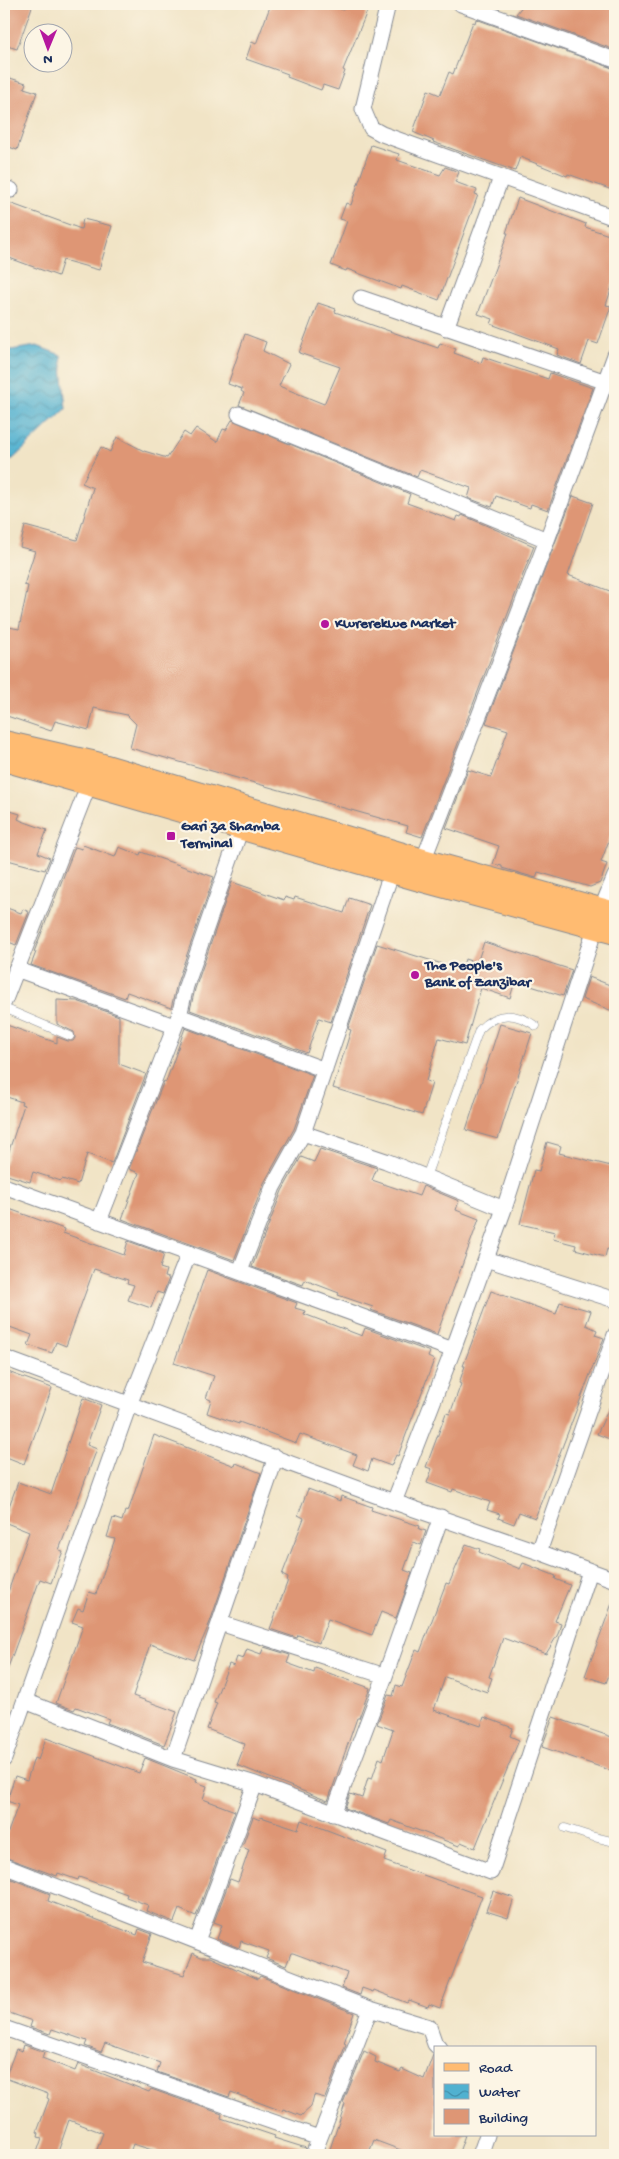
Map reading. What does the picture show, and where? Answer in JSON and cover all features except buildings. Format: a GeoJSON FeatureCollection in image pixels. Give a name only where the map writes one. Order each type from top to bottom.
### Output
{"type":"FeatureCollection","features":[{"type":"Feature","properties":{"kind":"main road"},"geometry":{"type":"LineString","coordinates":[[4,743],[96,764],[423,860],[607,921]]}},
{"type":"Feature","properties":{"kind":"main road"},"geometry":{"type":"LineString","coordinates":[[4,759],[392,871],[607,921]]}},
{"type":"Feature","properties":{"kind":"street"},"geometry":{"type":"LineString","coordinates":[[388,4],[363,109],[371,128],[501,178],[615,218]]}},
{"type":"Feature","properties":{"kind":"street"},"geometry":{"type":"LineString","coordinates":[[461,4],[615,60]]}},
{"type":"Feature","properties":{"kind":"street"},"geometry":{"type":"LineString","coordinates":[[446,328],[501,178]]}},
{"type":"Feature","properties":{"kind":"street"},"geometry":{"type":"LineString","coordinates":[[360,298],[606,382]]}},
{"type":"Feature","properties":{"kind":"street"},"geometry":{"type":"LineString","coordinates":[[423,860],[547,540],[615,356]]}},
{"type":"Feature","properties":{"kind":"street"},"geometry":{"type":"LineString","coordinates":[[239,414],[547,540]]}},
{"type":"Feature","properties":{"kind":"street"},"geometry":{"type":"LineString","coordinates":[[4,1002],[89,784]]}},
{"type":"Feature","properties":{"kind":"street"},"geometry":{"type":"LineString","coordinates":[[98,1221],[177,1021],[186,986],[241,828]]}},
{"type":"Feature","properties":{"kind":"street"},"geometry":{"type":"LineString","coordinates":[[240,1270],[273,1187],[303,1133],[392,871]]}},
{"type":"Feature","properties":{"kind":"street"},"geometry":{"type":"LineString","coordinates":[[394,1502],[486,1260],[607,921],[615,876]]}},
{"type":"Feature","properties":{"kind":"street"},"geometry":{"type":"LineString","coordinates":[[16,969],[325,1070]]}},
{"type":"Feature","properties":{"kind":"street"},"geometry":{"type":"LineString","coordinates":[[303,1133],[386,1161],[504,1209]]}},
{"type":"Feature","properties":{"kind":"street"},"geometry":{"type":"LineString","coordinates":[[4,1186],[240,1270],[453,1350]]}},
{"type":"Feature","properties":{"kind":"street"},"geometry":{"type":"LineString","coordinates":[[4,1759],[129,1405],[189,1253]]}},
{"type":"Feature","properties":{"kind":"street"},"geometry":{"type":"LineString","coordinates":[[486,1260],[615,1300]]}},
{"type":"Feature","properties":{"kind":"street"},"geometry":{"type":"LineString","coordinates":[[539,1552],[615,1335]]}},
{"type":"Feature","properties":{"kind":"street"},"geometry":{"type":"LineString","coordinates":[[4,1358],[394,1502],[615,1580]]}},
{"type":"Feature","properties":{"kind":"street"},"geometry":{"type":"LineString","coordinates":[[173,1759],[276,1457]]}},
{"type":"Feature","properties":{"kind":"street"},"geometry":{"type":"LineString","coordinates":[[332,1814],[385,1676],[441,1517]]}},
{"type":"Feature","properties":{"kind":"street"},"geometry":{"type":"LineString","coordinates":[[25,1700],[173,1759],[255,1784],[491,1872],[590,1571]]}},
{"type":"Feature","properties":{"kind":"street"},"geometry":{"type":"LineString","coordinates":[[220,1623],[385,1676]]}},
{"type":"Feature","properties":{"kind":"street"},"geometry":{"type":"LineString","coordinates":[[197,1941],[255,1784]]}},
{"type":"Feature","properties":{"kind":"street"},"geometry":{"type":"LineString","coordinates":[[4,1866],[370,2009],[429,2027],[437,2046]]}},
{"type":"Feature","properties":{"kind":"street"},"geometry":{"type":"LineString","coordinates":[[313,2155],[370,2009]]}},
{"type":"Feature","properties":{"kind":"street"},"geometry":{"type":"LineString","coordinates":[[4,2028],[319,2138]]}},
{"type":"Feature","properties":{"kind":"street"},"geometry":{"type":"LineString","coordinates":[[480,2155],[487,2136]]}},
{"type":"Feature","properties":{"kind":"lane"},"geometry":{"type":"LineString","coordinates":[[4,1008],[70,1036]]}},
{"type":"Feature","properties":{"kind":"lane"},"geometry":{"type":"LineString","coordinates":[[426,1177],[480,1030],[489,1020],[508,1014],[529,1021],[536,1026]]}},
{"type":"Feature","properties":{"kind":"lane"},"geometry":{"type":"LineString","coordinates":[[565,1828],[615,1842]]}},
{"type":"Feature","properties":{"kind":"water"},"geometry":{"type":"Polygon","coordinates":[[[37,346],[61,355],[66,409],[13,459],[4,465],[4,351],[37,346]]]}},
{"type":"Feature","properties":{"kind":"place","name":"Kwrerekwe Market"},"geometry":{"type":"Point","coordinates":[325,624]}},
{"type":"Feature","properties":{"kind":"place","name":"Gari za Shamba Terminal"},"geometry":{"type":"Point","coordinates":[171,836]}},
{"type":"Feature","properties":{"kind":"place","name":"The People's Bank of Zanzibar"},"geometry":{"type":"Point","coordinates":[415,975]}}]}
